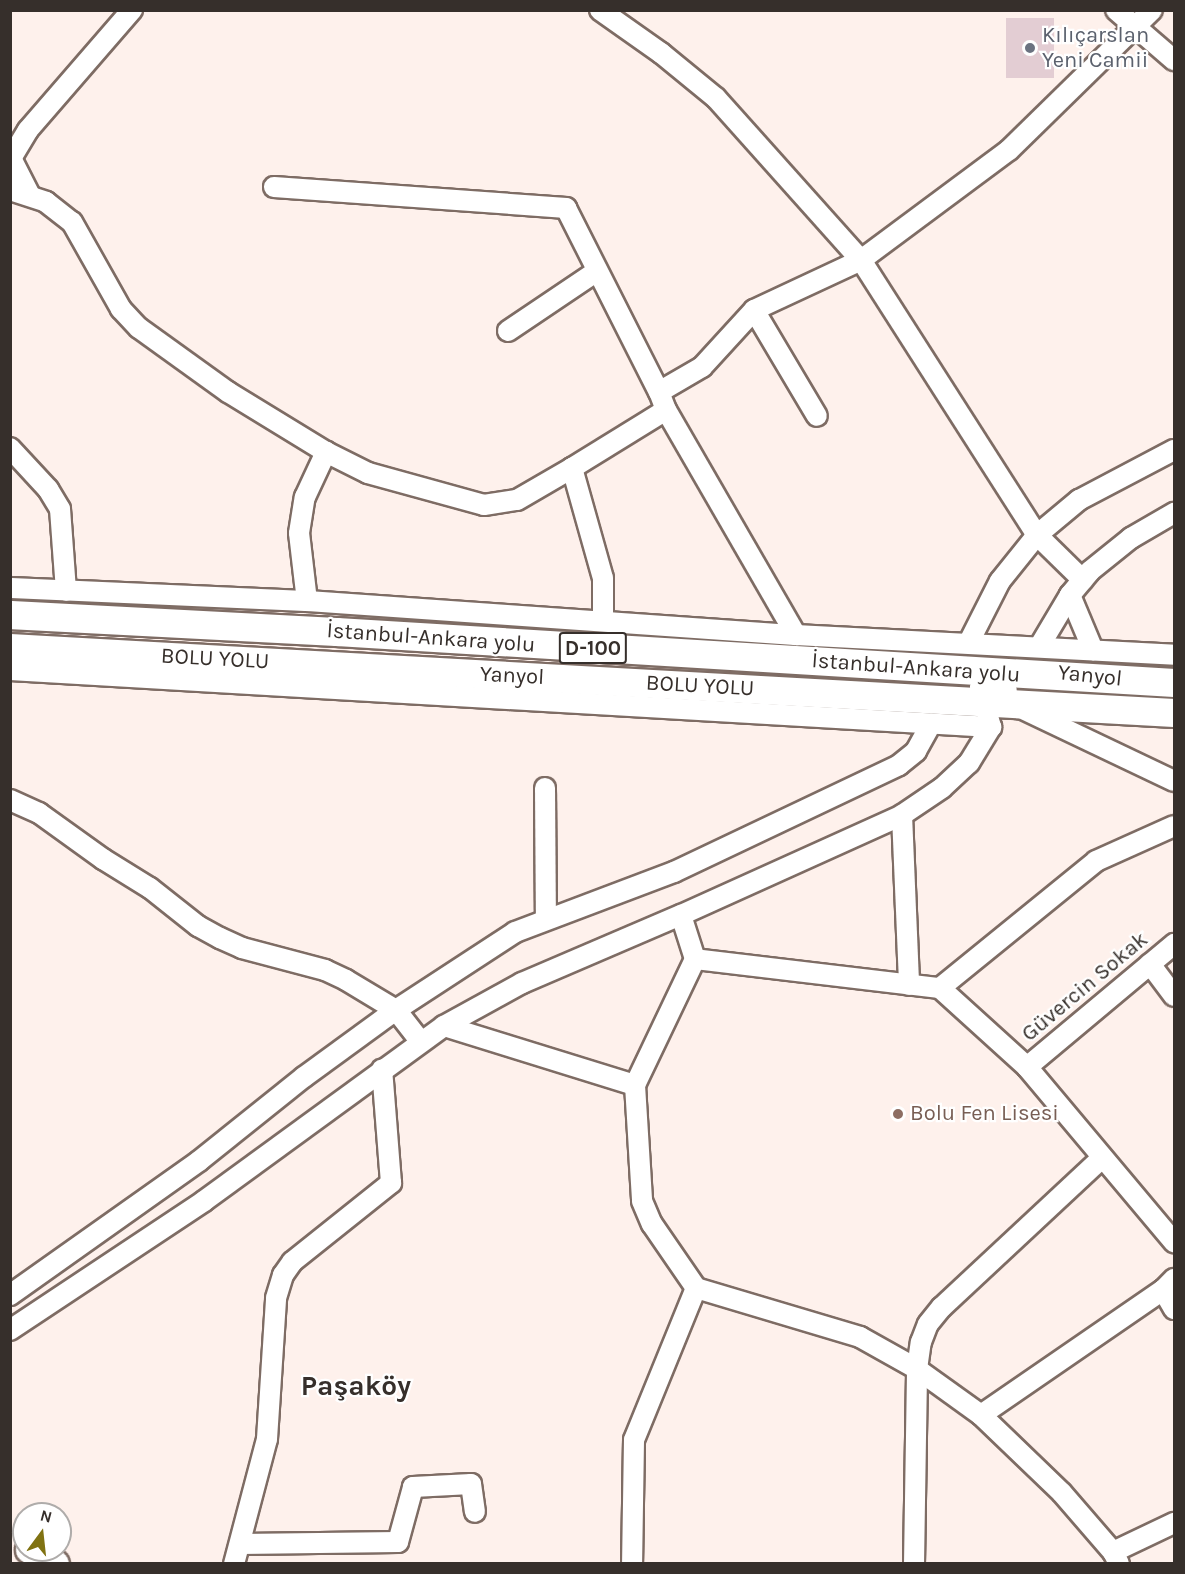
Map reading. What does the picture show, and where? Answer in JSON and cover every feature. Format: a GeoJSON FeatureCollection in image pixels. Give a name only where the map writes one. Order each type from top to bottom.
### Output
{"type":"FeatureCollection","features":[{"type":"Feature","properties":{"kind":"highway","name":"İstanbul-Ankara yolu"},"geometry":{"type":"LineString","coordinates":[[10,615],[337,632],[1174,683]]}},
{"type":"Feature","properties":{"kind":"highway","name":"BOLU YOLU"},"geometry":{"type":"LineString","coordinates":[[10,648],[1174,711]]}},
{"type":"Feature","properties":{"kind":"main road"},"geometry":{"type":"LineString","coordinates":[[10,1558],[22,1563]]}},
{"type":"Feature","properties":{"kind":"street"},"geometry":{"type":"LineString","coordinates":[[132,10],[28,130],[11,160],[20,192],[58,209],[72,222],[121,309],[139,328],[228,392],[326,452],[368,474],[484,505],[517,500],[572,468],[662,401],[702,367],[754,310],[861,260],[1009,150],[1152,10]]}},
{"type":"Feature","properties":{"kind":"street"},"geometry":{"type":"LineString","coordinates":[[600,10],[661,53],[716,98],[861,260],[1037,536],[1077,588],[1093,650]]}},
{"type":"Feature","properties":{"kind":"street"},"geometry":{"type":"LineString","coordinates":[[1116,10],[1174,60]]}},
{"type":"Feature","properties":{"kind":"street"},"geometry":{"type":"LineString","coordinates":[[274,187],[566,208],[662,401],[796,635]]}},
{"type":"Feature","properties":{"kind":"street"},"geometry":{"type":"LineString","coordinates":[[508,331],[597,271]]}},
{"type":"Feature","properties":{"kind":"street"},"geometry":{"type":"LineString","coordinates":[[754,310],[817,416]]}},
{"type":"Feature","properties":{"kind":"street"},"geometry":{"type":"LineString","coordinates":[[10,448],[48,489],[60,509],[66,591]]}},
{"type":"Feature","properties":{"kind":"street"},"geometry":{"type":"LineString","coordinates":[[969,642],[1000,581],[1037,536],[1079,500],[1174,450]]}},
{"type":"Feature","properties":{"kind":"street"},"geometry":{"type":"LineString","coordinates":[[307,601],[299,533],[305,497],[326,452]]}},
{"type":"Feature","properties":{"kind":"street"},"geometry":{"type":"LineString","coordinates":[[572,468],[603,578],[603,620]]}},
{"type":"Feature","properties":{"kind":"street"},"geometry":{"type":"LineString","coordinates":[[1039,647],[1077,588],[1108,554],[1174,513]]}},
{"type":"Feature","properties":{"kind":"street","name":"Yanyol"},"geometry":{"type":"LineString","coordinates":[[10,588],[307,601],[796,635],[969,642],[1174,655]]}},
{"type":"Feature","properties":{"kind":"street"},"geometry":{"type":"LineString","coordinates":[[182,597],[337,632]]}},
{"type":"Feature","properties":{"kind":"street","name":"Yanyol"},"geometry":{"type":"LineString","coordinates":[[10,670],[991,727]]}},
{"type":"Feature","properties":{"kind":"street"},"geometry":{"type":"LineString","coordinates":[[10,1330],[204,1201],[420,1041],[444,1026],[522,983],[681,915],[902,815],[942,788],[969,763],[991,727],[980,688]]}},
{"type":"Feature","properties":{"kind":"street"},"geometry":{"type":"LineString","coordinates":[[980,688],[1174,781]]}},
{"type":"Feature","properties":{"kind":"street","name":"Yanyol"},"geometry":{"type":"LineString","coordinates":[[980,688],[1174,711]]}},
{"type":"Feature","properties":{"kind":"street"},"geometry":{"type":"LineString","coordinates":[[10,1294],[199,1161],[304,1077],[396,1010],[515,932],[674,872],[899,765],[916,751],[931,724]]}},
{"type":"Feature","properties":{"kind":"street"},"geometry":{"type":"LineString","coordinates":[[544,788],[546,919]]}},
{"type":"Feature","properties":{"kind":"street"},"geometry":{"type":"LineString","coordinates":[[10,800],[39,813],[103,859],[150,888],[198,926],[220,938],[242,948],[325,970],[396,1010],[420,1041]]}},
{"type":"Feature","properties":{"kind":"street"},"geometry":{"type":"LineString","coordinates":[[902,815],[909,985]]}},
{"type":"Feature","properties":{"kind":"street"},"geometry":{"type":"LineString","coordinates":[[940,988],[1096,861],[1174,826]]}},
{"type":"Feature","properties":{"kind":"street"},"geometry":{"type":"LineString","coordinates":[[681,915],[695,959],[634,1085],[642,1201],[652,1224],[696,1288],[860,1337],[917,1369],[981,1415],[1062,1493],[1116,1558],[1174,1523]]}},
{"type":"Feature","properties":{"kind":"street","name":"Güvercin Sokak"},"geometry":{"type":"LineString","coordinates":[[1027,1067],[1174,944]]}},
{"type":"Feature","properties":{"kind":"street"},"geometry":{"type":"LineString","coordinates":[[695,959],[940,988],[1027,1067],[1174,1242]]}},
{"type":"Feature","properties":{"kind":"street"},"geometry":{"type":"LineString","coordinates":[[1150,964],[1174,996]]}},
{"type":"Feature","properties":{"kind":"street"},"geometry":{"type":"LineString","coordinates":[[444,1026],[634,1085]]}},
{"type":"Feature","properties":{"kind":"street"},"geometry":{"type":"LineString","coordinates":[[234,1563],[267,1439],[276,1298],[283,1275],[292,1262],[391,1183],[382,1069]]}},
{"type":"Feature","properties":{"kind":"street"},"geometry":{"type":"LineString","coordinates":[[914,1563],[917,1369],[924,1333],[942,1307],[1102,1158]]}},
{"type":"Feature","properties":{"kind":"street"},"geometry":{"type":"LineString","coordinates":[[981,1415],[1169,1285],[1174,1310]]}},
{"type":"Feature","properties":{"kind":"street"},"geometry":{"type":"LineString","coordinates":[[632,1563],[634,1440],[696,1288]]}},
{"type":"Feature","properties":{"kind":"street"},"geometry":{"type":"LineString","coordinates":[[240,1544],[398,1542],[413,1487],[471,1484],[475,1512]]}},
{"type":"Feature","properties":{"kind":"building","name":"Kılıçarslan Yeni Camii"},"geometry":{"type":"Polygon","coordinates":[[[1006,18],[1054,18],[1054,78],[1006,78],[1006,18]]]}},
{"type":"Feature","properties":{"kind":"place","name":"Kılıçarslan Yeni Camii"},"geometry":{"type":"Point","coordinates":[1030,48]}},
{"type":"Feature","properties":{"kind":"place","name":"Bolu Fen Lisesi"},"geometry":{"type":"Point","coordinates":[898,1114]}},
{"type":"Feature","properties":{"kind":"district","name":"Paşaköy"},"geometry":{"type":"Point","coordinates":[356,1386]}}]}
